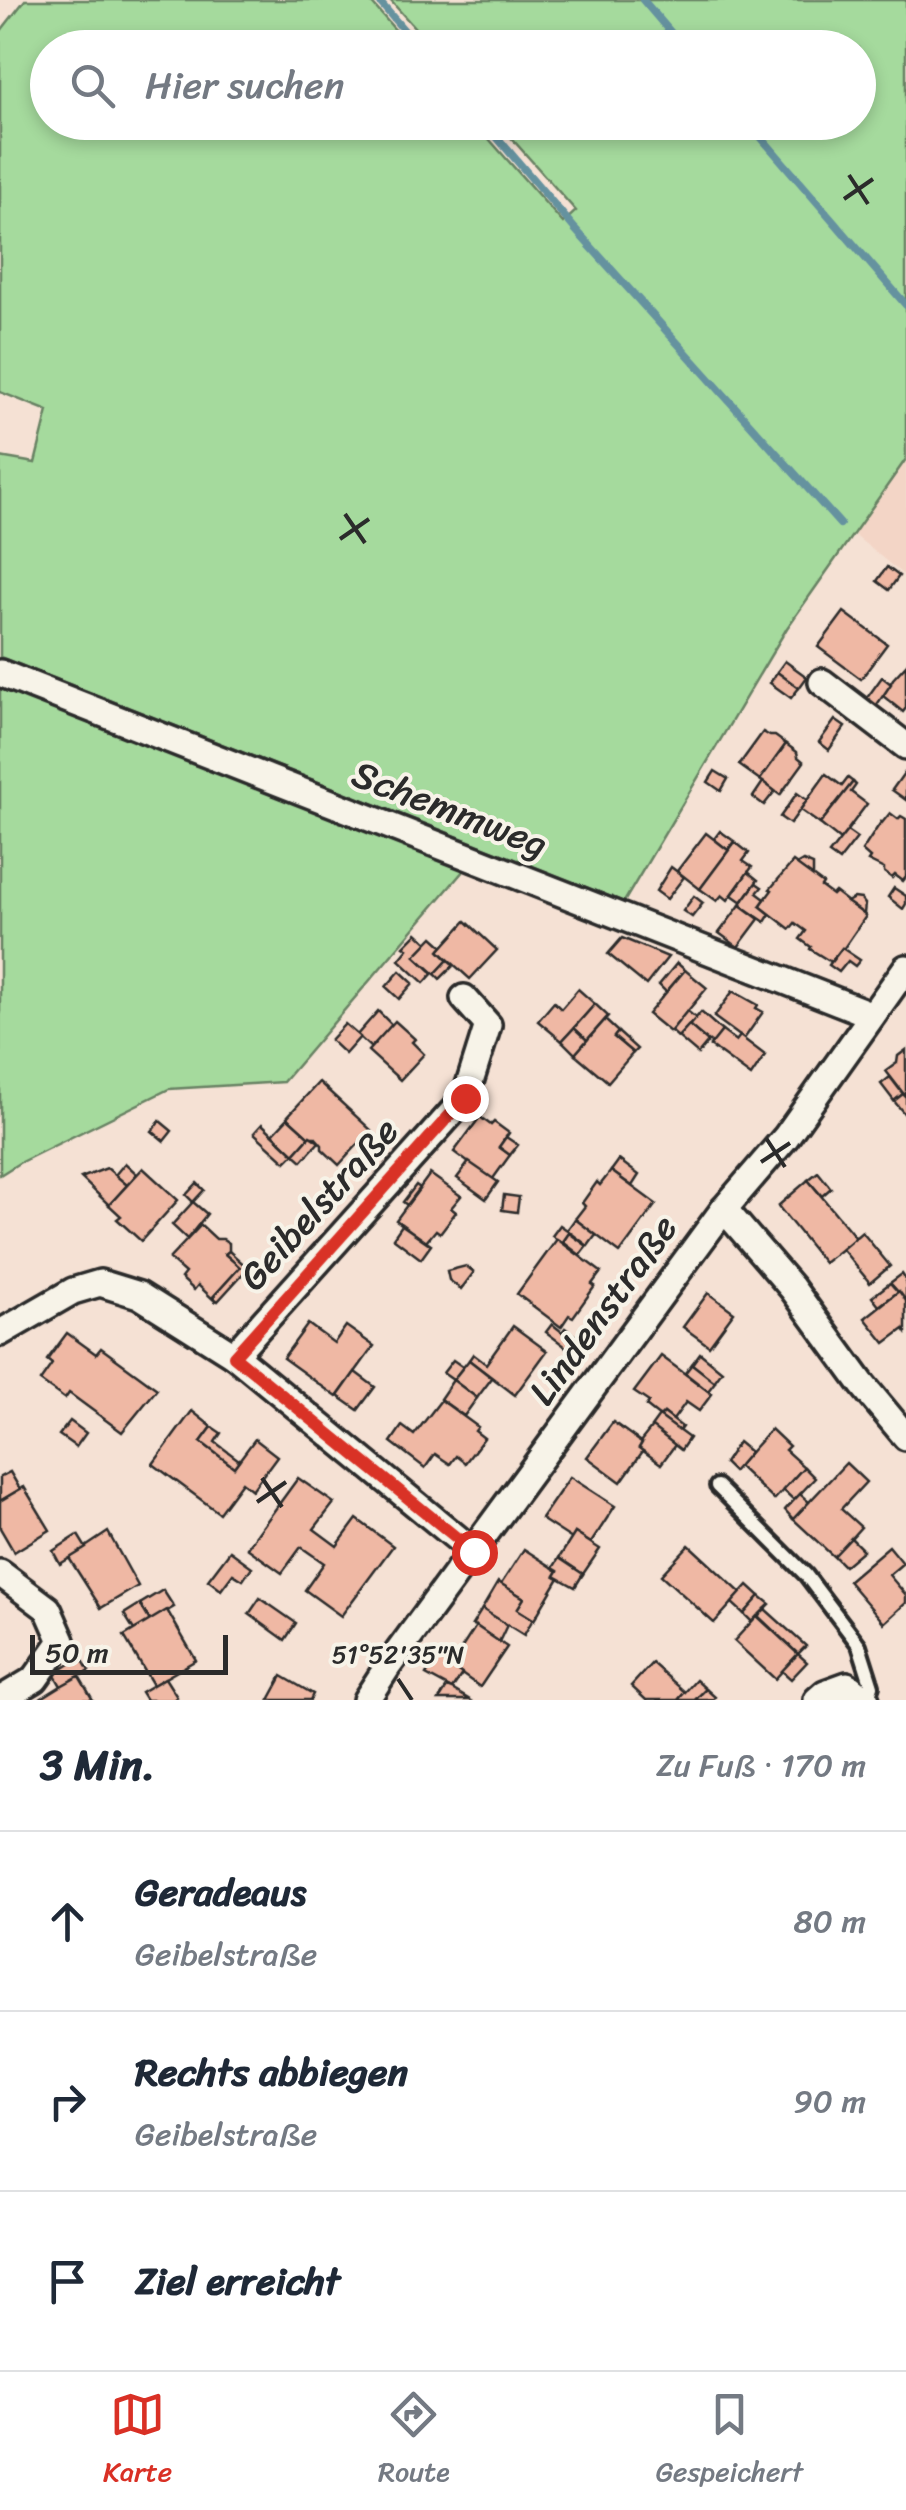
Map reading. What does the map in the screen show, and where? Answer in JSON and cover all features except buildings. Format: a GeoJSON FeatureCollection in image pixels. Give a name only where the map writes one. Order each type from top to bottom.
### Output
{"type":"FeatureCollection","features":[{"type":"Feature","properties":{"kind":"street","name":"Schemmweg"},"geometry":{"type":"LineString","coordinates":[[0,673],[872,1015]]}},
{"type":"Feature","properties":{"kind":"street"},"geometry":{"type":"LineString","coordinates":[[822,682],[906,746]]}},
{"type":"Feature","properties":{"kind":"street","name":"Lindenstraße"},"geometry":{"type":"LineString","coordinates":[[366,1700],[724,1209],[786,1137],[906,968]]}},
{"type":"Feature","properties":{"kind":"street","name":"Geibelstraße"},"geometry":{"type":"LineString","coordinates":[[234,1356],[465,1098],[488,1026],[464,998]]}},
{"type":"Feature","properties":{"kind":"street"},"geometry":{"type":"LineString","coordinates":[[724,1209],[792,1288],[906,1437]]}},
{"type":"Feature","properties":{"kind":"street"},"geometry":{"type":"LineString","coordinates":[[0,1333],[73,1291],[100,1283],[139,1295],[234,1356],[474,1552]]}},
{"type":"Feature","properties":{"kind":"street"},"geometry":{"type":"LineString","coordinates":[[0,1573],[48,1609],[62,1642],[34,1679],[0,1700]]}},
{"type":"Feature","properties":{"kind":"street"},"geometry":{"type":"LineString","coordinates":[[818,1700],[825,1693],[847,1685],[866,1700]]}},
{"type":"Feature","properties":{"kind":"lane"},"geometry":{"type":"LineString","coordinates":[[717,1486],[806,1575],[860,1646],[872,1686],[866,1700]]}},
{"type":"Feature","properties":{"kind":"shaded area"},"geometry":{"type":"Polygon","coordinates":[[[906,459],[906,577],[853,534],[906,459]]]}},
{"type":"Feature","properties":{"kind":"green space"},"geometry":{"type":"Polygon","coordinates":[[[25,0],[369,0],[395,30],[30,30],[30,140],[490,140],[563,223],[576,211],[513,140],[876,140],[876,30],[417,30],[390,0],[906,0],[906,459],[787,628],[624,902],[0,657],[0,457],[35,463],[48,411],[0,392],[0,32],[25,0]]]}},
{"type":"Feature","properties":{"kind":"green space"},"geometry":{"type":"Polygon","coordinates":[[[0,685],[464,870],[283,1082],[169,1089],[0,1175],[0,685]]]}},
{"type":"Feature","properties":{"kind":"waterway"},"geometry":{"type":"LineString","coordinates":[[378,0],[404,30]]}},
{"type":"Feature","properties":{"kind":"waterway"},"geometry":{"type":"LineString","coordinates":[[643,0],[669,30]]}},
{"type":"Feature","properties":{"kind":"waterway"},"geometry":{"type":"LineString","coordinates":[[499,140],[840,524]]}},
{"type":"Feature","properties":{"kind":"waterway"},"geometry":{"type":"LineString","coordinates":[[764,140],[906,305]]}},
{"type":"Feature","properties":{"kind":"route"},"geometry":{"type":"LineString","coordinates":[[465,1098],[234,1356],[474,1552]]}}]}
